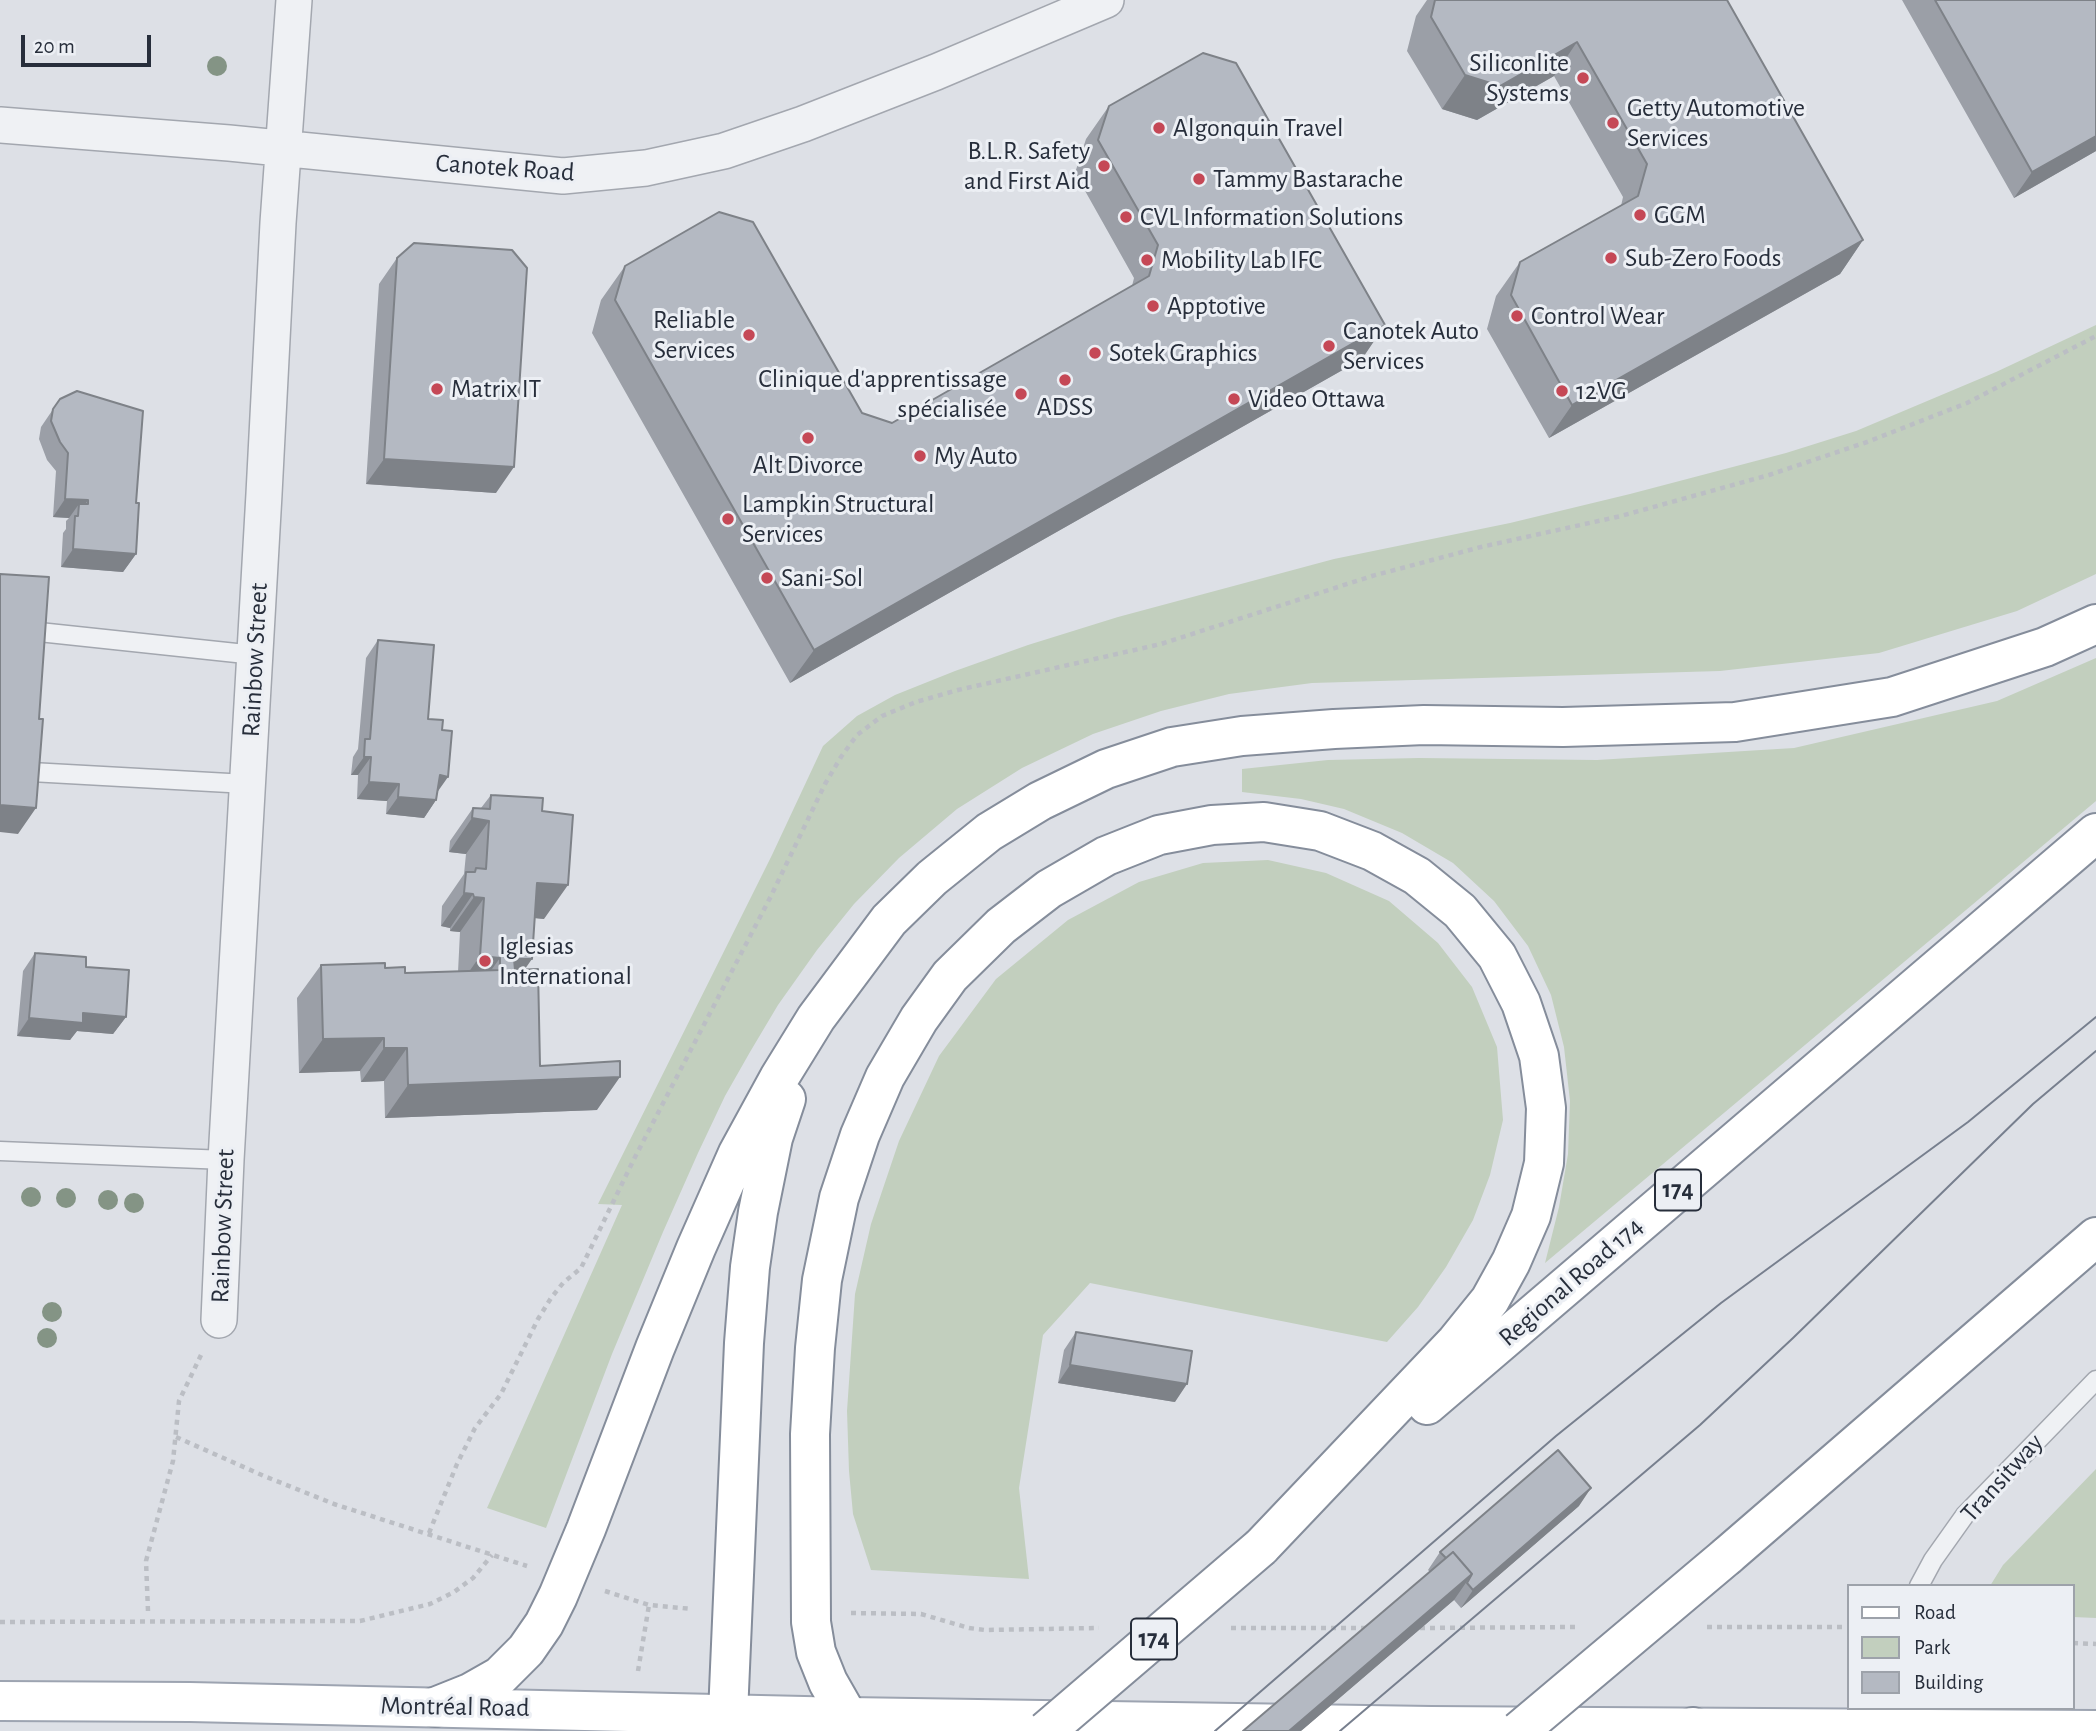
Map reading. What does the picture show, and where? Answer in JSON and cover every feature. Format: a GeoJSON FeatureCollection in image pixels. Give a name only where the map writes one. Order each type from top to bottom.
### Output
{"type":"FeatureCollection","features":[{"type":"Feature","properties":{"kind":"main road"},"geometry":{"type":"LineString","coordinates":[[435,1707],[470,1693],[500,1676],[526,1650],[544,1624],[566,1578],[660,1335],[738,1153],[779,1078],[816,1018],[889,920],[932,878],[989,832],[1040,801],[1106,769],[1172,747],[1242,736],[1424,725],[1563,727],[1735,722],[1892,697],[2045,647],[2096,624]]}},
{"type":"Feature","properties":{"kind":"main road"},"geometry":{"type":"LineString","coordinates":[[848,1717],[828,1682],[816,1653],[811,1622],[810,1434],[822,1280],[839,1198],[860,1135],[885,1077],[919,1019],[950,976],[1001,926],[1049,888],[1106,856],[1159,835],[1212,825],[1264,822],[1320,831],[1372,851],[1417,876],[1460,911],[1497,956],[1521,1003],[1539,1056],[1546,1108],[1544,1163],[1531,1216],[1511,1262],[1490,1300],[1457,1342],[1261,1547]]}},
{"type":"Feature","properties":{"kind":"main road","name":"Regional Road 174"},"geometry":{"type":"LineString","coordinates":[[1046,1731],[2096,833]]}},
{"type":"Feature","properties":{"kind":"main road"},"geometry":{"type":"LineString","coordinates":[[726,1722],[744,1343],[750,1267],[758,1212],[773,1138],[789,1091],[808,1048],[851,969]]}},
{"type":"Feature","properties":{"kind":"main road"},"geometry":{"type":"LineString","coordinates":[[1519,1731],[1727,1556],[2096,1237]]}},
{"type":"Feature","properties":{"kind":"main road","name":"Montréal Road"},"geometry":{"type":"LineString","coordinates":[[0,1701],[435,1707],[726,1722],[848,1717],[1694,1729],[1885,1723],[2096,1730]]}},
{"type":"Feature","properties":{"kind":"street","name":"Rainbow Street"},"geometry":{"type":"LineString","coordinates":[[219,1321],[282,148],[294,0]]}},
{"type":"Feature","properties":{"kind":"street","name":"Canotek Road"},"geometry":{"type":"LineString","coordinates":[[0,125],[282,148],[563,176],[646,168],[724,151],[803,124],[936,72],[1106,0]]}},
{"type":"Feature","properties":{"kind":"lane"},"geometry":{"type":"LineString","coordinates":[[39,632],[255,655]]}},
{"type":"Feature","properties":{"kind":"lane"},"geometry":{"type":"LineString","coordinates":[[31,772],[247,784]]}},
{"type":"Feature","properties":{"kind":"lane"},"geometry":{"type":"LineString","coordinates":[[0,1151],[226,1160]]}},
{"type":"Feature","properties":{"kind":"lane","name":"Transitway"},"geometry":{"type":"LineString","coordinates":[[1920,1584],[1933,1560],[1965,1516],[2096,1380]]}},
{"type":"Feature","properties":{"kind":"path"},"geometry":{"type":"LineString","coordinates":[[429,1533],[475,1428],[501,1394],[551,1298],[562,1283],[581,1268],[634,1159],[765,908],[825,783],[857,735],[883,716],[916,702],[958,690],[1161,644],[1372,576],[1481,547],[1621,516],[1769,475],[1867,442],[1967,403],[2096,336]]}},
{"type":"Feature","properties":{"kind":"path"},"geometry":{"type":"LineString","coordinates":[[148,1611],[146,1561],[167,1489],[179,1401],[219,1321]]}},
{"type":"Feature","properties":{"kind":"path"},"geometry":{"type":"LineString","coordinates":[[176,1437],[334,1504],[529,1566]]}},
{"type":"Feature","properties":{"kind":"path"},"geometry":{"type":"LineString","coordinates":[[0,1622],[360,1621],[430,1604],[454,1592],[473,1578],[492,1555]]}},
{"type":"Feature","properties":{"kind":"path"},"geometry":{"type":"LineString","coordinates":[[601,1590],[649,1605],[696,1609]]}},
{"type":"Feature","properties":{"kind":"path"},"geometry":{"type":"LineString","coordinates":[[642,1647],[649,1605]]}},
{"type":"Feature","properties":{"kind":"path"},"geometry":{"type":"LineString","coordinates":[[866,1613],[921,1614],[985,1630],[1106,1628]]}},
{"type":"Feature","properties":{"kind":"path"},"geometry":{"type":"LineString","coordinates":[[1409,1628],[1588,1627]]}},
{"type":"Feature","properties":{"kind":"path"},"geometry":{"type":"LineString","coordinates":[[1698,1627],[1848,1627]]}},
{"type":"Feature","properties":{"kind":"path"},"geometry":{"type":"LineString","coordinates":[[1230,1628],[1381,1628]]}},
{"type":"Feature","properties":{"kind":"path"},"geometry":{"type":"LineString","coordinates":[[2075,1643],[2096,1644]]}},
{"type":"Feature","properties":{"kind":"green space"},"geometry":{"type":"Polygon","coordinates":[[[2096,325],[2096,574],[2017,611],[1879,653],[1720,671],[1312,683],[1229,694],[1161,711],[1093,734],[1022,768],[957,809],[899,858],[854,904],[778,1005],[750,1052],[725,1096],[663,1232],[612,1354],[546,1528],[487,1508],[622,1205],[598,1204],[772,855],[823,746],[857,716],[895,695],[955,671],[1118,617],[1334,559],[1510,523],[1630,494],[1786,453],[1856,431],[1996,372],[2096,325]]]}},
{"type":"Feature","properties":{"kind":"green space"},"geometry":{"type":"Polygon","coordinates":[[[2096,658],[2096,801],[1545,1263],[1559,1207],[1568,1154],[1570,1101],[1564,1047],[1551,995],[1528,946],[1494,901],[1453,863],[1402,833],[1344,809],[1301,799],[1242,792],[1242,769],[1328,760],[1597,760],[1794,748],[1997,701],[2096,658]]]}},
{"type":"Feature","properties":{"kind":"green space"},"geometry":{"type":"Polygon","coordinates":[[[1268,860],[1326,873],[1389,901],[1438,943],[1472,987],[1497,1047],[1503,1120],[1490,1175],[1473,1220],[1446,1267],[1418,1307],[1387,1342],[1090,1283],[1043,1335],[1019,1488],[1029,1579],[871,1570],[853,1514],[849,1471],[847,1411],[855,1294],[871,1224],[899,1141],[939,1056],[996,979],[1068,920],[1139,882],[1203,863],[1268,860]]]}},
{"type":"Feature","properties":{"kind":"green space"},"geometry":{"type":"Polygon","coordinates":[[[2096,1469],[2096,1618],[2075,1617],[2075,1584],[1991,1584],[2003,1565],[2096,1469]]]}},
{"type":"Feature","properties":{"kind":"building"},"geometry":{"type":"Polygon","coordinates":[[[1435,0],[1727,0],[1863,240],[1572,405],[1511,295],[1520,262],[1638,196],[1647,164],[1577,42],[1500,86],[1465,75],[1431,17],[1435,0]]]}},
{"type":"Feature","properties":{"kind":"building"},"geometry":{"type":"Polygon","coordinates":[[[1935,0],[2096,0],[2096,136],[2032,172],[1935,0]]]}},
{"type":"Feature","properties":{"kind":"building"},"geometry":{"type":"Polygon","coordinates":[[[1203,53],[1236,63],[1385,325],[814,650],[615,300],[625,266],[719,212],[753,222],[862,413],[892,423],[1149,276],[1158,245],[1098,140],[1109,106],[1203,53]]]}},
{"type":"Feature","properties":{"kind":"building","name":"Matrix IT"},"geometry":{"type":"Polygon","coordinates":[[[414,243],[512,250],[527,268],[514,467],[384,459],[397,258],[414,243]]]}},
{"type":"Feature","properties":{"kind":"building"},"geometry":{"type":"Polygon","coordinates":[[[77,391],[143,411],[136,503],[139,503],[136,554],[73,549],[75,516],[78,516],[79,504],[88,504],[88,500],[65,499],[68,453],[51,421],[53,409],[60,399],[77,391]]]}},
{"type":"Feature","properties":{"kind":"building"},"geometry":{"type":"Polygon","coordinates":[[[0,574],[49,577],[36,808],[0,805],[0,574]]]}},
{"type":"Feature","properties":{"kind":"building"},"geometry":{"type":"Polygon","coordinates":[[[378,640],[434,645],[428,719],[443,720],[442,730],[452,731],[448,777],[440,775],[436,800],[398,797],[399,784],[369,782],[371,757],[364,757],[365,739],[370,739],[378,640]]]}},
{"type":"Feature","properties":{"kind":"building"},"geometry":{"type":"Polygon","coordinates":[[[491,795],[543,798],[542,811],[573,815],[568,885],[537,883],[532,959],[514,959],[515,970],[538,969],[540,1066],[620,1061],[620,1077],[408,1085],[407,1048],[384,1048],[384,1038],[323,1039],[321,965],[385,963],[385,968],[405,967],[405,973],[500,970],[500,958],[480,956],[484,898],[464,893],[466,872],[475,872],[476,868],[486,869],[489,821],[472,818],[473,808],[490,809],[491,795]]]}},
{"type":"Feature","properties":{"kind":"building"},"geometry":{"type":"Polygon","coordinates":[[[35,953],[86,957],[86,967],[129,970],[126,1017],[83,1013],[83,1023],[29,1018],[35,953]]]}},
{"type":"Feature","properties":{"kind":"building"},"geometry":{"type":"Polygon","coordinates":[[[1076,1332],[1192,1351],[1187,1384],[1070,1365],[1076,1332]]]}},
{"type":"Feature","properties":{"kind":"building"},"geometry":{"type":"Polygon","coordinates":[[[1558,1450],[1591,1488],[1473,1590],[1467,1583],[1472,1574],[1453,1552],[1446,1558],[1440,1552],[1558,1450]]]}},
{"type":"Feature","properties":{"kind":"building"},"geometry":{"type":"Polygon","coordinates":[[[1453,1552],[1472,1574],[1289,1731],[1243,1731],[1453,1552]]]}},
{"type":"Feature","properties":{"kind":"tram line"},"geometry":{"type":"LineString","coordinates":[[1215,1731],[1556,1436],[1721,1303],[1968,1122],[2096,1017]]}},
{"type":"Feature","properties":{"kind":"tram line"},"geometry":{"type":"LineString","coordinates":[[1340,1731],[1700,1425],[2033,1104],[2096,1051]]}},
{"type":"Feature","properties":{"kind":"place","name":"Siliconlite Systems"},"geometry":{"type":"Point","coordinates":[1583,78]}},
{"type":"Feature","properties":{"kind":"place","name":"Getty Automotive Services"},"geometry":{"type":"Point","coordinates":[1613,123]}},
{"type":"Feature","properties":{"kind":"place","name":"Algonquin Travel"},"geometry":{"type":"Point","coordinates":[1159,128]}},
{"type":"Feature","properties":{"kind":"place","name":"B.L.R. Safety and First Aid"},"geometry":{"type":"Point","coordinates":[1104,166]}},
{"type":"Feature","properties":{"kind":"place","name":"Tammy Bastarache"},"geometry":{"type":"Point","coordinates":[1199,179]}},
{"type":"Feature","properties":{"kind":"place","name":"GGM"},"geometry":{"type":"Point","coordinates":[1640,215]}},
{"type":"Feature","properties":{"kind":"place","name":"CVL Information Solutions"},"geometry":{"type":"Point","coordinates":[1126,217]}},
{"type":"Feature","properties":{"kind":"place","name":"Sub-Zero Foods"},"geometry":{"type":"Point","coordinates":[1611,258]}},
{"type":"Feature","properties":{"kind":"place","name":"Mobility Lab IFC"},"geometry":{"type":"Point","coordinates":[1147,260]}},
{"type":"Feature","properties":{"kind":"place","name":"Apptotive"},"geometry":{"type":"Point","coordinates":[1153,306]}},
{"type":"Feature","properties":{"kind":"place","name":"Control Wear"},"geometry":{"type":"Point","coordinates":[1517,316]}},
{"type":"Feature","properties":{"kind":"place","name":"Reliable Services"},"geometry":{"type":"Point","coordinates":[749,335]}},
{"type":"Feature","properties":{"kind":"place","name":"Canotek Auto Services"},"geometry":{"type":"Point","coordinates":[1329,346]}},
{"type":"Feature","properties":{"kind":"place","name":"Sotek Graphics"},"geometry":{"type":"Point","coordinates":[1095,353]}},
{"type":"Feature","properties":{"kind":"place","name":"ADSS"},"geometry":{"type":"Point","coordinates":[1065,380]}},
{"type":"Feature","properties":{"kind":"place","name":"Matrix IT"},"geometry":{"type":"Point","coordinates":[437,389]}},
{"type":"Feature","properties":{"kind":"place","name":"12VG"},"geometry":{"type":"Point","coordinates":[1562,391]}},
{"type":"Feature","properties":{"kind":"place","name":"Clinique d'apprentissage spécialisée"},"geometry":{"type":"Point","coordinates":[1021,394]}},
{"type":"Feature","properties":{"kind":"place","name":"Video Ottawa"},"geometry":{"type":"Point","coordinates":[1234,399]}},
{"type":"Feature","properties":{"kind":"place","name":"Alt Divorce"},"geometry":{"type":"Point","coordinates":[808,438]}},
{"type":"Feature","properties":{"kind":"place","name":"My Auto"},"geometry":{"type":"Point","coordinates":[920,456]}},
{"type":"Feature","properties":{"kind":"place","name":"Lampkin Structural Services"},"geometry":{"type":"Point","coordinates":[728,519]}},
{"type":"Feature","properties":{"kind":"place","name":"Sani-Sol"},"geometry":{"type":"Point","coordinates":[767,578]}},
{"type":"Feature","properties":{"kind":"place","name":"Iglesias International"},"geometry":{"type":"Point","coordinates":[485,961]}}]}
